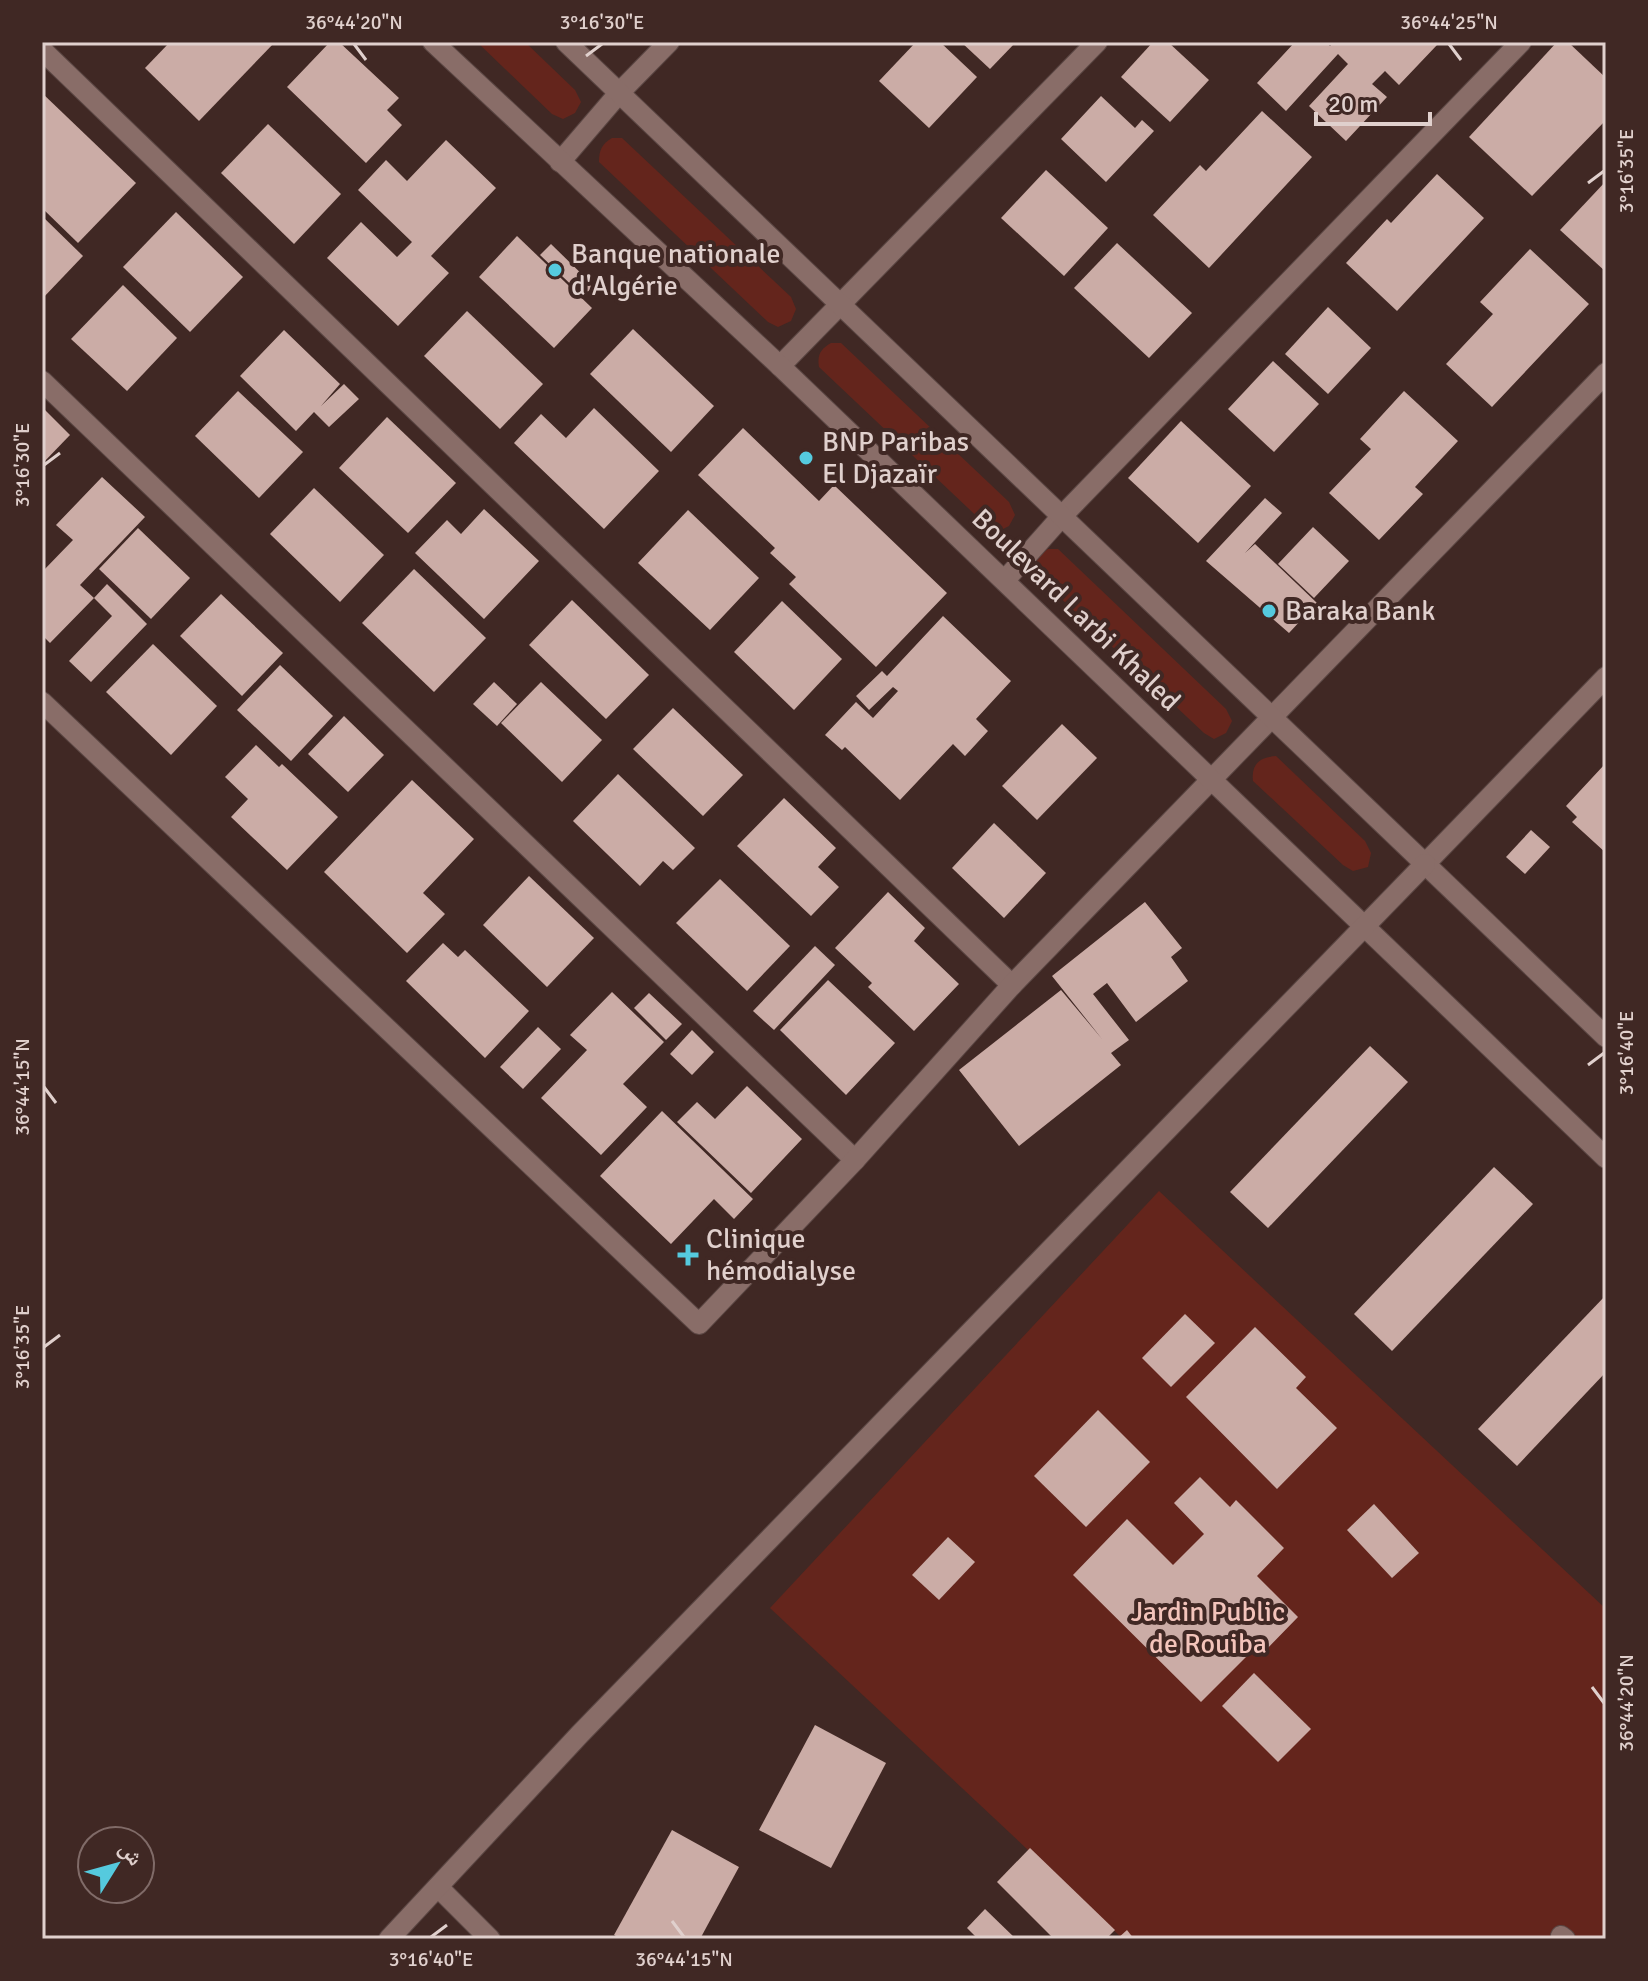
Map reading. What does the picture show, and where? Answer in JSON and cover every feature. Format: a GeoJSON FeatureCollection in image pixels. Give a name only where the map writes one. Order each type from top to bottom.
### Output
{"type":"FeatureCollection","features":[{"type":"Feature","properties":{"kind":"street","name":"Boulevard Larbi Khaled"},"geometry":{"type":"LineString","coordinates":[[433,42],[1005,580],[1606,1158]]}},
{"type":"Feature","properties":{"kind":"street","name":"Boulevard Larbi Khaled"},"geometry":{"type":"LineString","coordinates":[[566,42],[1606,1037]]}},
{"type":"Feature","properties":{"kind":"street"},"geometry":{"type":"LineString","coordinates":[[560,162],[620,92],[669,42]]}},
{"type":"Feature","properties":{"kind":"street"},"geometry":{"type":"LineString","coordinates":[[780,366],[1097,42]]}},
{"type":"Feature","properties":{"kind":"street"},"geometry":{"type":"LineString","coordinates":[[1005,580],[1063,515],[1521,42]]}},
{"type":"Feature","properties":{"kind":"street"},"geometry":{"type":"LineString","coordinates":[[42,50],[1012,985]]}},
{"type":"Feature","properties":{"kind":"street"},"geometry":{"type":"LineString","coordinates":[[42,702],[699,1324],[855,1160],[1012,985],[1606,373]]}},
{"type":"Feature","properties":{"kind":"street"},"geometry":{"type":"LineString","coordinates":[[42,381],[855,1160]]}},
{"type":"Feature","properties":{"kind":"street"},"geometry":{"type":"LineString","coordinates":[[389,1939],[580,1734],[1606,677]]}},
{"type":"Feature","properties":{"kind":"street"},"geometry":{"type":"LineString","coordinates":[[438,1887],[490,1939]]}},
{"type":"Feature","properties":{"kind":"green space"},"geometry":{"type":"Polygon","coordinates":[[[477,42],[525,42],[575,90],[581,102],[575,113],[563,119],[552,114],[477,42]]]}},
{"type":"Feature","properties":{"kind":"green space"},"geometry":{"type":"Polygon","coordinates":[[[612,138],[622,138],[791,297],[796,309],[791,321],[778,327],[768,322],[599,162],[602,148],[612,138]]]}},
{"type":"Feature","properties":{"kind":"green space"},"geometry":{"type":"Polygon","coordinates":[[[831,343],[841,343],[1009,502],[1015,515],[1009,526],[997,532],[987,526],[819,367],[820,352],[831,343]]]}},
{"type":"Feature","properties":{"kind":"green space"},"geometry":{"type":"Polygon","coordinates":[[[1048,549],[1058,549],[1226,709],[1232,721],[1226,733],[1214,739],[1204,733],[1035,574],[1037,559],[1048,549]]]}},
{"type":"Feature","properties":{"kind":"green space"},"geometry":{"type":"Polygon","coordinates":[[[1276,756],[1365,841],[1371,853],[1368,867],[1353,871],[1343,865],[1253,781],[1258,762],[1276,756]]]}},
{"type":"Feature","properties":{"kind":"green space","name":"Jardin Public de Rouiba"},"geometry":{"type":"Polygon","coordinates":[[[1159,1191],[1606,1609],[1606,1939],[1123,1939],[770,1608],[1159,1191]]]}},
{"type":"Feature","properties":{"kind":"building"},"geometry":{"type":"Polygon","coordinates":[[[170,42],[275,42],[199,121],[145,68],[170,42]]]}},
{"type":"Feature","properties":{"kind":"building"},"geometry":{"type":"Polygon","coordinates":[[[330,42],[339,42],[399,98],[387,110],[402,125],[366,163],[287,87],[330,42]]]}},
{"type":"Feature","properties":{"kind":"building"},"geometry":{"type":"Polygon","coordinates":[[[916,42],[940,42],[977,77],[929,128],[879,81],[916,42]]]}},
{"type":"Feature","properties":{"kind":"building"},"geometry":{"type":"Polygon","coordinates":[[[961,42],[1016,42],[990,69],[961,42]]]}},
{"type":"Feature","properties":{"kind":"building"},"geometry":{"type":"Polygon","coordinates":[[[1153,42],[1168,42],[1209,80],[1170,122],[1121,77],[1153,42]]]}},
{"type":"Feature","properties":{"kind":"building"},"geometry":{"type":"Polygon","coordinates":[[[1295,42],[1326,42],[1330,46],[1334,42],[1435,42],[1437,45],[1399,85],[1385,71],[1372,84],[1387,97],[1346,141],[1309,106],[1348,64],[1338,54],[1286,111],[1257,83],[1295,42]]]}},
{"type":"Feature","properties":{"kind":"building"},"geometry":{"type":"Polygon","coordinates":[[[1557,42],[1568,42],[1606,78],[1606,120],[1532,196],[1469,137],[1557,42]]]}},
{"type":"Feature","properties":{"kind":"building"},"geometry":{"type":"Polygon","coordinates":[[[42,93],[136,183],[78,243],[42,208],[42,93]]]}},
{"type":"Feature","properties":{"kind":"building"},"geometry":{"type":"Polygon","coordinates":[[[1101,96],[1135,128],[1142,120],[1154,131],[1106,182],[1061,139],[1101,96]]]}},
{"type":"Feature","properties":{"kind":"building"},"geometry":{"type":"Polygon","coordinates":[[[1262,111],[1312,157],[1209,268],[1153,215],[1200,165],[1206,171],[1262,111]]]}},
{"type":"Feature","properties":{"kind":"building"},"geometry":{"type":"Polygon","coordinates":[[[268,124],[341,194],[294,244],[221,173],[268,124]]]}},
{"type":"Feature","properties":{"kind":"building"},"geometry":{"type":"Polygon","coordinates":[[[446,140],[496,188],[431,256],[449,273],[398,326],[327,258],[361,222],[397,257],[412,242],[358,190],[386,160],[407,181],[446,140]]]}},
{"type":"Feature","properties":{"kind":"building"},"geometry":{"type":"Polygon","coordinates":[[[1046,170],[1108,228],[1064,276],[1001,218],[1046,170]]]}},
{"type":"Feature","properties":{"kind":"building"},"geometry":{"type":"Polygon","coordinates":[[[1437,174],[1484,218],[1397,311],[1346,263],[1387,219],[1391,223],[1437,174]]]}},
{"type":"Feature","properties":{"kind":"building"},"geometry":{"type":"Polygon","coordinates":[[[1606,181],[1606,272],[1560,230],[1606,181]]]}},
{"type":"Feature","properties":{"kind":"building"},"geometry":{"type":"Polygon","coordinates":[[[176,212],[243,277],[190,332],[123,267],[176,212]]]}},
{"type":"Feature","properties":{"kind":"building"},"geometry":{"type":"Polygon","coordinates":[[[42,216],[83,256],[42,299],[42,216]]]}},
{"type":"Feature","properties":{"kind":"building"},"geometry":{"type":"Polygon","coordinates":[[[517,236],[592,308],[554,348],[479,277],[517,236]]]}},
{"type":"Feature","properties":{"kind":"building"},"geometry":{"type":"Polygon","coordinates":[[[1117,243],[1192,313],[1149,358],[1074,288],[1117,243]]]}},
{"type":"Feature","properties":{"kind":"building"},"geometry":{"type":"Polygon","coordinates":[[[551,244],[594,286],[583,296],[540,255],[551,244]]]}},
{"type":"Feature","properties":{"kind":"building"},"geometry":{"type":"Polygon","coordinates":[[[1530,249],[1589,304],[1492,407],[1446,364],[1493,314],[1480,302],[1530,249]]]}},
{"type":"Feature","properties":{"kind":"building"},"geometry":{"type":"Polygon","coordinates":[[[123,285],[177,338],[127,391],[71,339],[123,285]]]}},
{"type":"Feature","properties":{"kind":"building"},"geometry":{"type":"Polygon","coordinates":[[[1328,307],[1371,348],[1328,394],[1285,354],[1328,307]]]}},
{"type":"Feature","properties":{"kind":"building"},"geometry":{"type":"Polygon","coordinates":[[[467,311],[543,384],[500,429],[424,356],[467,311]]]}},
{"type":"Feature","properties":{"kind":"building"},"geometry":{"type":"Polygon","coordinates":[[[633,329],[714,406],[671,452],[590,374],[633,329]]]}},
{"type":"Feature","properties":{"kind":"building"},"geometry":{"type":"Polygon","coordinates":[[[284,330],[340,384],[321,406],[344,384],[359,399],[329,427],[314,412],[296,431],[240,376],[284,330]]]}},
{"type":"Feature","properties":{"kind":"building"},"geometry":{"type":"Polygon","coordinates":[[[1273,361],[1319,404],[1274,452],[1228,409],[1273,361]]]}},
{"type":"Feature","properties":{"kind":"building"},"geometry":{"type":"Polygon","coordinates":[[[238,391],[303,452],[259,498],[195,436],[238,391]]]}},
{"type":"Feature","properties":{"kind":"building"},"geometry":{"type":"Polygon","coordinates":[[[1404,391],[1458,441],[1415,487],[1423,494],[1379,540],[1329,493],[1371,449],[1360,439],[1404,391]]]}},
{"type":"Feature","properties":{"kind":"building"},"geometry":{"type":"Polygon","coordinates":[[[42,407],[70,435],[42,464],[42,407]]]}},
{"type":"Feature","properties":{"kind":"building"},"geometry":{"type":"Polygon","coordinates":[[[594,408],[659,471],[604,529],[514,443],[541,414],[566,438],[594,408]]]}},
{"type":"Feature","properties":{"kind":"building"},"geometry":{"type":"Polygon","coordinates":[[[387,417],[456,483],[408,533],[339,468],[387,417]]]}},
{"type":"Feature","properties":{"kind":"building"},"geometry":{"type":"Polygon","coordinates":[[[1181,421],[1251,486],[1198,543],[1128,478],[1181,421]]]}},
{"type":"Feature","properties":{"kind":"building"},"geometry":{"type":"Polygon","coordinates":[[[743,428],[819,501],[834,485],[947,593],[876,667],[789,584],[796,577],[770,553],[775,548],[698,475],[743,428]]]}},
{"type":"Feature","properties":{"kind":"building"},"geometry":{"type":"Polygon","coordinates":[[[102,477],[145,517],[80,585],[94,598],[50,643],[42,635],[42,572],[73,540],[56,525],[102,477]]]}},
{"type":"Feature","properties":{"kind":"building"},"geometry":{"type":"Polygon","coordinates":[[[314,488],[384,555],[340,602],[270,534],[314,488]]]}},
{"type":"Feature","properties":{"kind":"building"},"geometry":{"type":"Polygon","coordinates":[[[1265,498],[1282,513],[1245,553],[1255,544],[1317,603],[1289,633],[1206,561],[1265,498]]]}},
{"type":"Feature","properties":{"kind":"building"},"geometry":{"type":"Polygon","coordinates":[[[484,509],[539,561],[484,619],[415,553],[447,520],[461,534],[484,509]]]}},
{"type":"Feature","properties":{"kind":"building"},"geometry":{"type":"Polygon","coordinates":[[[688,510],[759,578],[710,630],[638,563],[688,510]]]}},
{"type":"Feature","properties":{"kind":"building"},"geometry":{"type":"Polygon","coordinates":[[[1313,527],[1349,561],[1314,598],[1278,564],[1313,527]]]}},
{"type":"Feature","properties":{"kind":"building"},"geometry":{"type":"Polygon","coordinates":[[[138,528],[190,578],[151,619],[99,569],[138,528]]]}},
{"type":"Feature","properties":{"kind":"building"},"geometry":{"type":"Polygon","coordinates":[[[414,569],[486,638],[434,692],[362,623],[414,569]]]}},
{"type":"Feature","properties":{"kind":"building"},"geometry":{"type":"Polygon","coordinates":[[[107,584],[147,624],[91,682],[69,661],[112,616],[94,598],[107,584]]]}},
{"type":"Feature","properties":{"kind":"building"},"geometry":{"type":"Polygon","coordinates":[[[221,594],[283,653],[242,696],[180,636],[221,594]]]}},
{"type":"Feature","properties":{"kind":"building"},"geometry":{"type":"Polygon","coordinates":[[[572,600],[649,675],[606,719],[529,645],[572,600]]]}},
{"type":"Feature","properties":{"kind":"building"},"geometry":{"type":"Polygon","coordinates":[[[782,601],[842,659],[794,710],[734,652],[782,601]]]}},
{"type":"Feature","properties":{"kind":"building"},"geometry":{"type":"Polygon","coordinates":[[[943,616],[1011,681],[976,719],[988,731],[965,756],[953,744],[900,800],[845,747],[842,750],[825,735],[856,702],[873,718],[898,691],[893,687],[869,710],[856,696],[882,671],[887,676],[943,616]]]}},
{"type":"Feature","properties":{"kind":"building"},"geometry":{"type":"Polygon","coordinates":[[[153,644],[217,706],[171,755],[106,692],[153,644]]]}},
{"type":"Feature","properties":{"kind":"building"},"geometry":{"type":"Polygon","coordinates":[[[280,665],[333,716],[291,761],[237,710],[280,665]]]}},
{"type":"Feature","properties":{"kind":"building"},"geometry":{"type":"Polygon","coordinates":[[[494,682],[517,704],[497,726],[473,704],[494,682]]]}},
{"type":"Feature","properties":{"kind":"building"},"geometry":{"type":"Polygon","coordinates":[[[541,682],[602,740],[562,782],[501,723],[541,682]]]}},
{"type":"Feature","properties":{"kind":"building"},"geometry":{"type":"Polygon","coordinates":[[[673,708],[743,775],[703,816],[633,749],[673,708]]]}},
{"type":"Feature","properties":{"kind":"building"},"geometry":{"type":"Polygon","coordinates":[[[344,716],[384,755],[348,792],[308,754],[344,716]]]}},
{"type":"Feature","properties":{"kind":"building"},"geometry":{"type":"Polygon","coordinates":[[[1062,724],[1097,758],[1037,820],[1002,786],[1062,724]]]}},
{"type":"Feature","properties":{"kind":"building"},"geometry":{"type":"Polygon","coordinates":[[[256,745],[279,767],[282,764],[338,817],[287,870],[231,817],[248,799],[225,777],[256,745]]]}},
{"type":"Feature","properties":{"kind":"building"},"geometry":{"type":"Polygon","coordinates":[[[1604,765],[1606,853],[1572,822],[1577,817],[1566,806],[1604,765]]]}},
{"type":"Feature","properties":{"kind":"building"},"geometry":{"type":"Polygon","coordinates":[[[618,774],[695,848],[673,870],[663,861],[640,886],[573,821],[618,774]]]}},
{"type":"Feature","properties":{"kind":"building"},"geometry":{"type":"Polygon","coordinates":[[[412,780],[474,839],[423,893],[445,914],[407,953],[324,872],[412,780]]]}},
{"type":"Feature","properties":{"kind":"building"},"geometry":{"type":"Polygon","coordinates":[[[784,798],[836,848],[818,867],[839,887],[811,916],[737,846],[784,798]]]}},
{"type":"Feature","properties":{"kind":"building"},"geometry":{"type":"Polygon","coordinates":[[[994,823],[1046,873],[1004,918],[952,868],[994,823]]]}},
{"type":"Feature","properties":{"kind":"building"},"geometry":{"type":"Polygon","coordinates":[[[1531,830],[1550,847],[1525,874],[1506,857],[1531,830]]]}},
{"type":"Feature","properties":{"kind":"building"},"geometry":{"type":"Polygon","coordinates":[[[529,876],[594,938],[547,987],[483,925],[529,876]]]}},
{"type":"Feature","properties":{"kind":"building"},"geometry":{"type":"Polygon","coordinates":[[[720,879],[790,946],[747,991],[676,923],[720,879]]]}},
{"type":"Feature","properties":{"kind":"building"},"geometry":{"type":"Polygon","coordinates":[[[888,892],[925,928],[914,941],[959,984],[914,1031],[868,987],[872,983],[835,948],[888,892]]]}},
{"type":"Feature","properties":{"kind":"building"},"geometry":{"type":"Polygon","coordinates":[[[1145,902],[1182,948],[1171,957],[1188,981],[1136,1022],[1107,983],[1093,994],[1129,1040],[1111,1053],[1121,1065],[1019,1146],[959,1070],[1061,990],[1102,1039],[1052,976],[1145,902]]]}},
{"type":"Feature","properties":{"kind":"building"},"geometry":{"type":"Polygon","coordinates":[[[443,943],[458,957],[465,950],[529,1011],[485,1058],[406,981],[443,943]]]}},
{"type":"Feature","properties":{"kind":"building"},"geometry":{"type":"Polygon","coordinates":[[[815,946],[835,965],[774,1030],[753,1011],[815,946]]]}},
{"type":"Feature","properties":{"kind":"building"},"geometry":{"type":"Polygon","coordinates":[[[828,980],[895,1043],[846,1095],[780,1030],[828,980]]]}},
{"type":"Feature","properties":{"kind":"building"},"geometry":{"type":"Polygon","coordinates":[[[612,992],[664,1042],[623,1084],[647,1107],[601,1155],[541,1098],[587,1050],[570,1035],[612,992]]]}},
{"type":"Feature","properties":{"kind":"building"},"geometry":{"type":"Polygon","coordinates":[[[649,993],[682,1024],[666,1040],[634,1008],[649,993]]]}},
{"type":"Feature","properties":{"kind":"building"},"geometry":{"type":"Polygon","coordinates":[[[538,1027],[561,1049],[523,1089],[500,1067],[538,1027]]]}},
{"type":"Feature","properties":{"kind":"building"},"geometry":{"type":"Polygon","coordinates":[[[692,1030],[714,1052],[692,1075],[670,1054],[692,1030]]]}},
{"type":"Feature","properties":{"kind":"building"},"geometry":{"type":"Polygon","coordinates":[[[1370,1046],[1408,1082],[1268,1228],[1230,1192],[1370,1046]]]}},
{"type":"Feature","properties":{"kind":"building"},"geometry":{"type":"Polygon","coordinates":[[[747,1086],[802,1139],[751,1193],[677,1122],[697,1102],[715,1119],[747,1086]]]}},
{"type":"Feature","properties":{"kind":"building"},"geometry":{"type":"Polygon","coordinates":[[[662,1111],[753,1199],[734,1219],[714,1199],[671,1244],[600,1176],[662,1111]]]}},
{"type":"Feature","properties":{"kind":"building"},"geometry":{"type":"Polygon","coordinates":[[[1494,1167],[1533,1204],[1392,1351],[1354,1314],[1494,1167]]]}},
{"type":"Feature","properties":{"kind":"building"},"geometry":{"type":"Polygon","coordinates":[[[1606,1295],[1606,1372],[1517,1466],[1478,1429],[1606,1295]]]}},
{"type":"Feature","properties":{"kind":"building"},"geometry":{"type":"Polygon","coordinates":[[[1185,1314],[1215,1343],[1171,1387],[1142,1358],[1185,1314]]]}},
{"type":"Feature","properties":{"kind":"building"},"geometry":{"type":"Polygon","coordinates":[[[1255,1327],[1306,1377],[1296,1388],[1337,1428],[1277,1489],[1186,1397],[1255,1327]]]}},
{"type":"Feature","properties":{"kind":"building"},"geometry":{"type":"Polygon","coordinates":[[[1098,1410],[1150,1462],[1086,1527],[1034,1476],[1098,1410]]]}},
{"type":"Feature","properties":{"kind":"building"},"geometry":{"type":"Polygon","coordinates":[[[1200,1477],[1230,1507],[1236,1500],[1284,1548],[1257,1576],[1298,1617],[1262,1654],[1256,1647],[1201,1702],[1073,1575],[1127,1519],[1173,1565],[1204,1534],[1174,1503],[1200,1477]]]}},
{"type":"Feature","properties":{"kind":"building"},"geometry":{"type":"Polygon","coordinates":[[[1374,1504],[1419,1553],[1392,1578],[1347,1530],[1374,1504]]]}},
{"type":"Feature","properties":{"kind":"building"},"geometry":{"type":"Polygon","coordinates":[[[948,1537],[975,1562],[939,1600],[912,1575],[948,1537]]]}},
{"type":"Feature","properties":{"kind":"building"},"geometry":{"type":"Polygon","coordinates":[[[1254,1673],[1311,1729],[1278,1762],[1222,1706],[1254,1673]]]}},
{"type":"Feature","properties":{"kind":"building"},"geometry":{"type":"Polygon","coordinates":[[[815,1725],[886,1763],[831,1868],[759,1830],[815,1725]]]}},
{"type":"Feature","properties":{"kind":"building"},"geometry":{"type":"Polygon","coordinates":[[[672,1830],[739,1867],[700,1939],[621,1939],[614,1935],[672,1830]]]}},
{"type":"Feature","properties":{"kind":"building"},"geometry":{"type":"Polygon","coordinates":[[[1030,1848],[1115,1930],[1106,1939],[1054,1939],[997,1882],[1030,1848]]]}},
{"type":"Feature","properties":{"kind":"building"},"geometry":{"type":"Polygon","coordinates":[[[985,1909],[1016,1939],[978,1939],[967,1928],[985,1909]]]}},
{"type":"Feature","properties":{"kind":"building"},"geometry":{"type":"Polygon","coordinates":[[[1127,1930],[1134,1939],[1117,1939],[1127,1930]]]}},
{"type":"Feature","properties":{"kind":"place","name":"Banque nationale d'Algérie"},"geometry":{"type":"Point","coordinates":[555,270]}},
{"type":"Feature","properties":{"kind":"place","name":"BNP Paribas El Djazaïr"},"geometry":{"type":"Point","coordinates":[806,458]}},
{"type":"Feature","properties":{"kind":"place","name":"Baraka Bank"},"geometry":{"type":"Point","coordinates":[1269,611]}},
{"type":"Feature","properties":{"kind":"place","name":"Clinique hémodialyse"},"geometry":{"type":"Point","coordinates":[688,1255]}}]}
